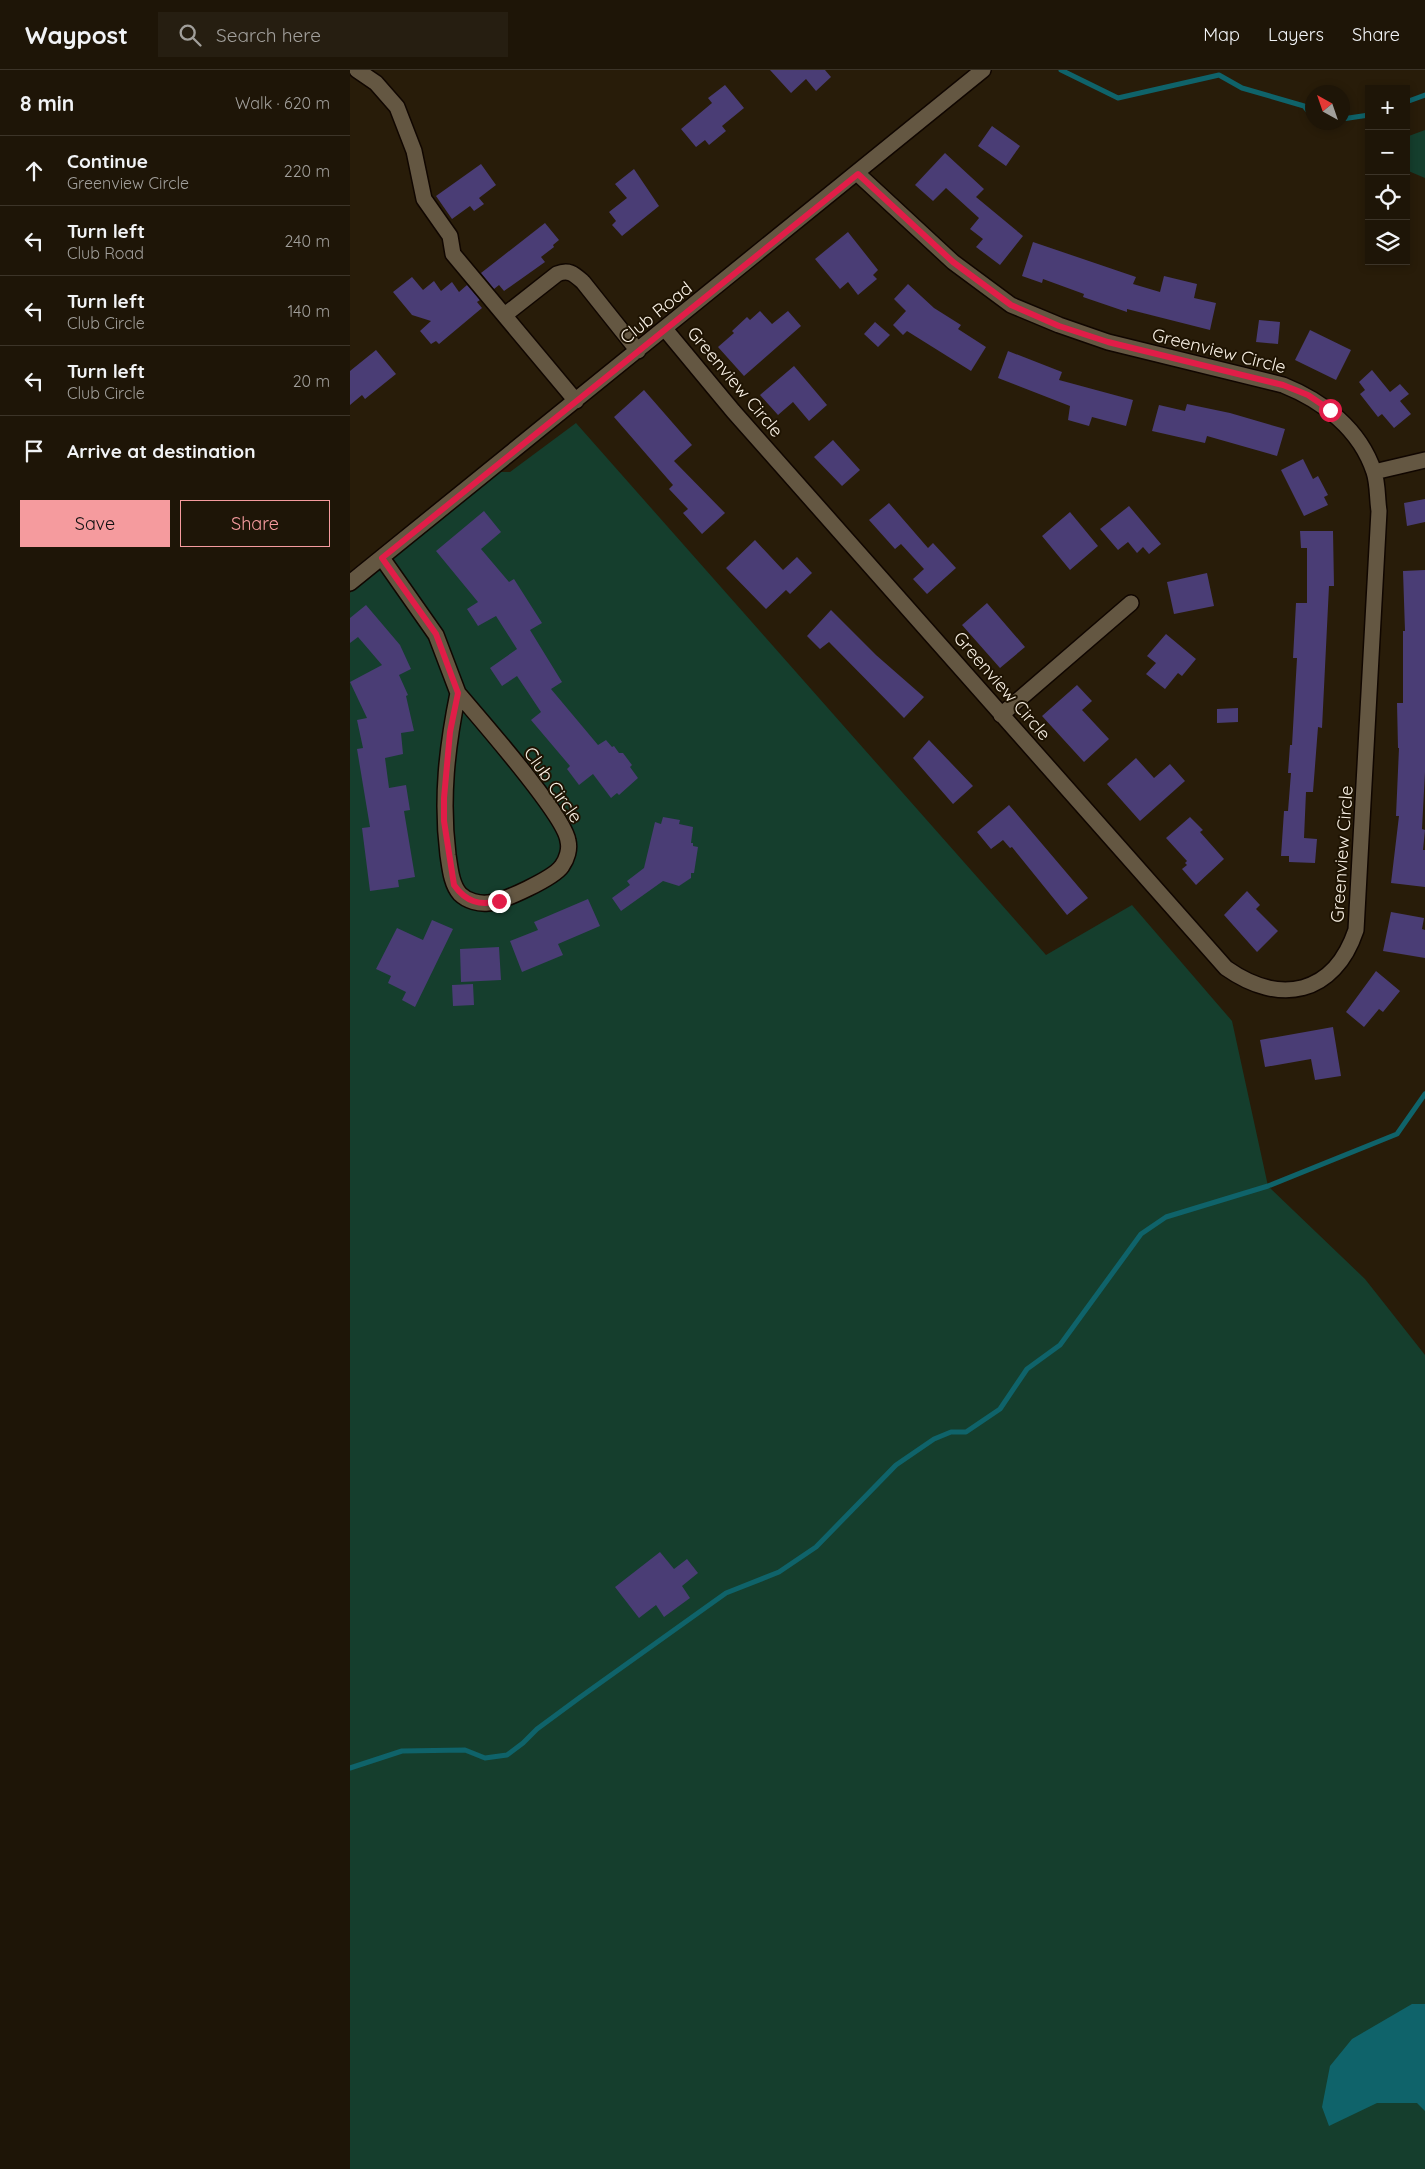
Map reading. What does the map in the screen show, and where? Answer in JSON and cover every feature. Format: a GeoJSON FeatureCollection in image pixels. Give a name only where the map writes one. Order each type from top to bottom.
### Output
{"type":"FeatureCollection","features":[{"type":"Feature","properties":{"kind":"street"},"geometry":{"type":"LineString","coordinates":[[357,70],[376,84],[397,107],[414,151],[424,199],[450,236],[453,254],[506,314],[576,401]]}},
{"type":"Feature","properties":{"kind":"street","name":"Club Road"},"geometry":{"type":"LineString","coordinates":[[350,583],[858,174],[983,70]]}},
{"type":"Feature","properties":{"kind":"street","name":"Greenview Circle"},"geometry":{"type":"LineString","coordinates":[[665,329],[733,411],[1226,968],[1244,981],[1261,988],[1279,991],[1297,990],[1316,983],[1340,963],[1350,948],[1356,930],[1379,511],[1374,472],[1350,431],[1330,410],[1308,395],[1283,385],[1108,342],[1059,326],[1011,305],[953,262],[858,174]]}},
{"type":"Feature","properties":{"kind":"street"},"geometry":{"type":"LineString","coordinates":[[506,314],[557,274],[565,271],[572,273],[583,282],[638,351]]}},
{"type":"Feature","properties":{"kind":"street"},"geometry":{"type":"LineString","coordinates":[[1374,472],[1425,460]]}},
{"type":"Feature","properties":{"kind":"street","name":"Club Circle"},"geometry":{"type":"LineString","coordinates":[[382,558],[436,634],[458,693],[542,798],[567,833],[569,843],[567,857],[562,867],[554,874],[499,901],[489,903],[478,903],[460,894],[454,885],[450,869],[444,821],[444,798],[450,732],[458,693]]}},
{"type":"Feature","properties":{"kind":"street"},"geometry":{"type":"LineString","coordinates":[[1001,715],[1131,603]]}},
{"type":"Feature","properties":{"kind":"green space"},"geometry":{"type":"Polygon","coordinates":[[[1425,130],[1425,178],[1410,172],[1410,136],[1425,130]]]}},
{"type":"Feature","properties":{"kind":"green space"},"geometry":{"type":"Polygon","coordinates":[[[576,423],[1046,955],[1132,905],[1232,1021],[1268,1186],[1365,1279],[1425,1355],[1425,2169],[350,2169],[350,593],[382,558],[488,472],[510,472],[576,423]]]}},
{"type":"Feature","properties":{"kind":"water"},"geometry":{"type":"Polygon","coordinates":[[[1412,2004],[1425,2004],[1425,2111],[1417,2103],[1377,2103],[1329,2126],[1322,2107],[1330,2066],[1352,2039],[1412,2004]]]}},
{"type":"Feature","properties":{"kind":"building"},"geometry":{"type":"Polygon","coordinates":[[[770,70],[825,70],[831,77],[816,91],[806,79],[791,93],[770,70]]]}},
{"type":"Feature","properties":{"kind":"building"},"geometry":{"type":"Polygon","coordinates":[[[725,85],[744,108],[722,126],[726,131],[709,145],[705,140],[696,147],[681,129],[712,103],[708,98],[725,85]]]}},
{"type":"Feature","properties":{"kind":"building"},"geometry":{"type":"Polygon","coordinates":[[[992,126],[1020,146],[1006,166],[978,146],[992,126]]]}},
{"type":"Feature","properties":{"kind":"building"},"geometry":{"type":"Polygon","coordinates":[[[945,153],[984,189],[976,197],[1023,236],[1000,265],[976,247],[983,239],[970,229],[979,218],[946,188],[933,201],[915,185],[945,153]]]}},
{"type":"Feature","properties":{"kind":"building"},"geometry":{"type":"Polygon","coordinates":[[[481,164],[496,185],[479,198],[484,204],[474,211],[470,206],[452,219],[436,196],[481,164]]]}},
{"type":"Feature","properties":{"kind":"building"},"geometry":{"type":"Polygon","coordinates":[[[634,169],[659,206],[622,236],[612,225],[616,221],[609,212],[627,198],[615,184],[634,169]]]}},
{"type":"Feature","properties":{"kind":"building"},"geometry":{"type":"Polygon","coordinates":[[[545,223],[559,240],[553,245],[554,247],[541,257],[545,262],[504,291],[499,285],[494,289],[481,273],[545,223]]]}},
{"type":"Feature","properties":{"kind":"building"},"geometry":{"type":"Polygon","coordinates":[[[848,232],[878,270],[873,275],[877,279],[858,295],[848,282],[840,289],[815,259],[848,232]]]}},
{"type":"Feature","properties":{"kind":"building"},"geometry":{"type":"Polygon","coordinates":[[[1033,242],[1136,277],[1133,284],[1160,292],[1164,276],[1197,284],[1194,298],[1216,303],[1210,330],[1127,309],[1127,312],[1083,297],[1084,294],[1043,279],[1042,283],[1022,276],[1033,242]]]}},
{"type":"Feature","properties":{"kind":"building"},"geometry":{"type":"Polygon","coordinates":[[[412,277],[423,290],[434,281],[441,291],[452,282],[459,292],[467,285],[480,300],[477,302],[482,308],[439,344],[436,341],[431,344],[420,331],[431,321],[412,315],[393,292],[412,277]]]}},
{"type":"Feature","properties":{"kind":"building"},"geometry":{"type":"Polygon","coordinates":[[[908,284],[934,308],[961,325],[958,329],[986,347],[971,371],[907,331],[903,335],[893,325],[906,311],[894,299],[908,284]]]}},
{"type":"Feature","properties":{"kind":"building"},"geometry":{"type":"Polygon","coordinates":[[[760,311],[772,324],[788,311],[801,326],[744,376],[718,347],[734,333],[732,331],[747,317],[750,320],[760,311]]]}},
{"type":"Feature","properties":{"kind":"building"},"geometry":{"type":"Polygon","coordinates":[[[1259,320],[1280,322],[1278,344],[1256,342],[1259,320]]]}},
{"type":"Feature","properties":{"kind":"building"},"geometry":{"type":"Polygon","coordinates":[[[875,322],[890,335],[878,347],[864,334],[875,322]]]}},
{"type":"Feature","properties":{"kind":"building"},"geometry":{"type":"Polygon","coordinates":[[[1310,330],[1351,350],[1336,380],[1295,360],[1310,330]]]}},
{"type":"Feature","properties":{"kind":"building"},"geometry":{"type":"Polygon","coordinates":[[[376,350],[396,374],[365,399],[362,395],[350,405],[350,371],[376,350]]]}},
{"type":"Feature","properties":{"kind":"building"},"geometry":{"type":"Polygon","coordinates":[[[1008,351],[1062,372],[1059,380],[1133,400],[1126,426],[1092,417],[1089,426],[1068,420],[1070,406],[998,378],[1008,351]]]}},
{"type":"Feature","properties":{"kind":"building"},"geometry":{"type":"Polygon","coordinates":[[[794,366],[827,405],[809,421],[793,402],[778,415],[760,395],[794,366]]]}},
{"type":"Feature","properties":{"kind":"building"},"geometry":{"type":"Polygon","coordinates":[[[1372,370],[1390,392],[1400,384],[1409,394],[1400,401],[1411,414],[1394,428],[1382,414],[1378,417],[1360,394],[1365,390],[1359,382],[1372,370]]]}},
{"type":"Feature","properties":{"kind":"building"},"geometry":{"type":"Polygon","coordinates":[[[644,390],[692,445],[674,461],[725,513],[702,534],[683,513],[688,509],[669,489],[673,485],[614,417],[644,390]]]}},
{"type":"Feature","properties":{"kind":"building"},"geometry":{"type":"Polygon","coordinates":[[[1187,404],[1230,413],[1285,429],[1277,456],[1207,436],[1205,443],[1152,431],[1159,405],[1185,411],[1187,404]]]}},
{"type":"Feature","properties":{"kind":"building"},"geometry":{"type":"Polygon","coordinates":[[[833,440],[860,470],[842,486],[814,457],[833,440]]]}},
{"type":"Feature","properties":{"kind":"building"},"geometry":{"type":"Polygon","coordinates":[[[1303,459],[1313,479],[1318,476],[1328,495],[1324,497],[1328,505],[1304,516],[1281,470],[1303,459]]]}},
{"type":"Feature","properties":{"kind":"building"},"geometry":{"type":"Polygon","coordinates":[[[1425,499],[1425,522],[1407,526],[1404,503],[1425,499]]]}},
{"type":"Feature","properties":{"kind":"building"},"geometry":{"type":"Polygon","coordinates":[[[889,503],[928,548],[933,543],[956,568],[927,594],[913,579],[924,569],[901,544],[895,549],[869,520],[889,503]]]}},
{"type":"Feature","properties":{"kind":"building"},"geometry":{"type":"Polygon","coordinates":[[[1129,506],[1161,544],[1149,554],[1143,547],[1137,553],[1128,542],[1118,550],[1100,529],[1129,506]]]}},
{"type":"Feature","properties":{"kind":"building"},"geometry":{"type":"Polygon","coordinates":[[[484,511],[501,532],[481,549],[509,582],[514,579],[542,623],[530,630],[562,682],[551,689],[598,745],[606,740],[619,753],[623,753],[632,765],[630,767],[638,778],[619,795],[617,793],[611,798],[593,774],[579,785],[567,769],[570,766],[531,720],[541,712],[517,676],[502,686],[490,668],[517,649],[496,616],[478,626],[467,609],[478,602],[436,551],[484,511]]]}},
{"type":"Feature","properties":{"kind":"building"},"geometry":{"type":"Polygon","coordinates":[[[1070,512],[1098,546],[1070,570],[1042,536],[1070,512]]]}},
{"type":"Feature","properties":{"kind":"building"},"geometry":{"type":"Polygon","coordinates":[[[1300,531],[1333,531],[1334,586],[1329,586],[1322,728],[1318,727],[1313,792],[1306,792],[1304,838],[1317,839],[1315,863],[1289,862],[1289,856],[1281,856],[1284,811],[1288,811],[1291,773],[1288,773],[1290,745],[1292,745],[1297,658],[1293,658],[1296,603],[1307,603],[1307,548],[1301,548],[1300,531]]]}},
{"type":"Feature","properties":{"kind":"building"},"geometry":{"type":"Polygon","coordinates":[[[755,540],[783,570],[797,557],[812,573],[790,594],[786,590],[766,609],[726,568],[755,540]]]}},
{"type":"Feature","properties":{"kind":"building"},"geometry":{"type":"Polygon","coordinates":[[[1425,570],[1425,772],[1422,829],[1425,830],[1423,850],[1425,850],[1425,887],[1391,883],[1399,816],[1396,816],[1399,748],[1397,703],[1403,703],[1403,631],[1405,631],[1403,571],[1425,570]]]}},
{"type":"Feature","properties":{"kind":"building"},"geometry":{"type":"Polygon","coordinates":[[[1207,573],[1214,606],[1174,614],[1167,582],[1207,573]]]}},
{"type":"Feature","properties":{"kind":"building"},"geometry":{"type":"Polygon","coordinates":[[[987,603],[1025,647],[1000,668],[962,625],[987,603]]]}},
{"type":"Feature","properties":{"kind":"building"},"geometry":{"type":"Polygon","coordinates":[[[366,605],[400,645],[411,669],[399,675],[408,695],[406,696],[414,731],[401,733],[403,754],[385,758],[389,788],[406,785],[410,810],[404,811],[415,877],[398,880],[399,887],[370,891],[362,828],[370,827],[357,749],[363,748],[357,720],[367,718],[350,682],[382,665],[358,637],[350,643],[350,618],[366,605]]]}},
{"type":"Feature","properties":{"kind":"building"},"geometry":{"type":"Polygon","coordinates":[[[831,610],[876,655],[924,697],[904,718],[829,642],[820,649],[807,636],[831,610]]]}},
{"type":"Feature","properties":{"kind":"building"},"geometry":{"type":"Polygon","coordinates":[[[1166,634],[1196,659],[1182,676],[1178,673],[1165,689],[1146,674],[1156,663],[1147,656],[1166,634]]]}},
{"type":"Feature","properties":{"kind":"building"},"geometry":{"type":"Polygon","coordinates":[[[1077,685],[1092,701],[1082,710],[1109,739],[1084,762],[1042,716],[1077,685]]]}},
{"type":"Feature","properties":{"kind":"building"},"geometry":{"type":"Polygon","coordinates":[[[1238,708],[1238,722],[1217,723],[1217,709],[1238,708]]]}},
{"type":"Feature","properties":{"kind":"building"},"geometry":{"type":"Polygon","coordinates":[[[929,740],[973,786],[953,804],[913,758],[929,740]]]}},
{"type":"Feature","properties":{"kind":"building"},"geometry":{"type":"Polygon","coordinates":[[[1136,758],[1154,778],[1170,764],[1185,781],[1140,821],[1107,784],[1136,758]]]}},
{"type":"Feature","properties":{"kind":"building"},"geometry":{"type":"Polygon","coordinates":[[[1009,805],[1088,898],[1067,915],[1012,847],[1010,848],[1003,840],[991,849],[977,832],[1009,805]]]}},
{"type":"Feature","properties":{"kind":"building"},"geometry":{"type":"Polygon","coordinates":[[[663,817],[680,820],[679,824],[693,827],[691,843],[693,843],[693,846],[698,847],[694,873],[691,873],[691,878],[679,886],[663,881],[621,911],[612,898],[630,885],[627,881],[644,868],[655,822],[661,824],[663,817]]]}},
{"type":"Feature","properties":{"kind":"building"},"geometry":{"type":"Polygon","coordinates":[[[1190,817],[1203,830],[1200,832],[1224,859],[1196,885],[1182,869],[1187,865],[1185,863],[1187,861],[1166,838],[1190,817]]]}},
{"type":"Feature","properties":{"kind":"building"},"geometry":{"type":"Polygon","coordinates":[[[1247,891],[1260,905],[1256,909],[1278,931],[1257,952],[1224,915],[1247,891]]]}},
{"type":"Feature","properties":{"kind":"building"},"geometry":{"type":"Polygon","coordinates":[[[588,899],[600,926],[558,944],[563,955],[522,972],[510,941],[538,930],[534,922],[588,899]]]}},
{"type":"Feature","properties":{"kind":"building"},"geometry":{"type":"Polygon","coordinates":[[[1391,912],[1424,918],[1422,929],[1425,930],[1425,958],[1383,951],[1391,912]]]}},
{"type":"Feature","properties":{"kind":"building"},"geometry":{"type":"Polygon","coordinates":[[[432,920],[453,929],[415,1007],[402,1000],[406,992],[388,983],[391,976],[376,969],[397,928],[423,940],[432,920]]]}},
{"type":"Feature","properties":{"kind":"building"},"geometry":{"type":"Polygon","coordinates":[[[499,947],[501,980],[461,982],[460,949],[499,947]]]}},
{"type":"Feature","properties":{"kind":"building"},"geometry":{"type":"Polygon","coordinates":[[[1376,971],[1400,991],[1383,1012],[1379,1009],[1364,1027],[1346,1012],[1376,971]]]}},
{"type":"Feature","properties":{"kind":"building"},"geometry":{"type":"Polygon","coordinates":[[[473,984],[474,1005],[453,1006],[452,985],[473,984]]]}},
{"type":"Feature","properties":{"kind":"building"},"geometry":{"type":"Polygon","coordinates":[[[1333,1027],[1341,1076],[1315,1080],[1311,1059],[1265,1067],[1260,1040],[1333,1027]]]}},
{"type":"Feature","properties":{"kind":"building"},"geometry":{"type":"Polygon","coordinates":[[[660,1552],[674,1569],[687,1559],[698,1573],[682,1586],[690,1598],[664,1617],[656,1605],[639,1618],[615,1587],[660,1552]]]}},
{"type":"Feature","properties":{"kind":"waterway"},"geometry":{"type":"LineString","coordinates":[[1061,70],[1118,98],[1219,75],[1242,88],[1305,107]]}},
{"type":"Feature","properties":{"kind":"waterway"},"geometry":{"type":"LineString","coordinates":[[1410,101],[1425,95]]}},
{"type":"Feature","properties":{"kind":"waterway"},"geometry":{"type":"LineString","coordinates":[[1350,118],[1365,116]]}},
{"type":"Feature","properties":{"kind":"waterway"},"geometry":{"type":"LineString","coordinates":[[350,1768],[402,1751],[465,1750],[485,1758],[507,1755],[537,1729],[726,1593],[779,1572],[816,1547],[896,1465],[934,1439],[951,1432],[966,1432],[1000,1409],[1027,1369],[1060,1345],[1141,1234],[1166,1217],[1268,1186],[1397,1134],[1425,1094]]}},
{"type":"Feature","properties":{"kind":"route"},"geometry":{"type":"LineString","coordinates":[[499,901],[478,903],[460,894],[454,885],[444,821],[444,798],[450,732],[458,693],[436,634],[382,558],[858,174],[953,262],[1011,305],[1059,326],[1108,342],[1283,385],[1308,395],[1330,410]]}}]}
